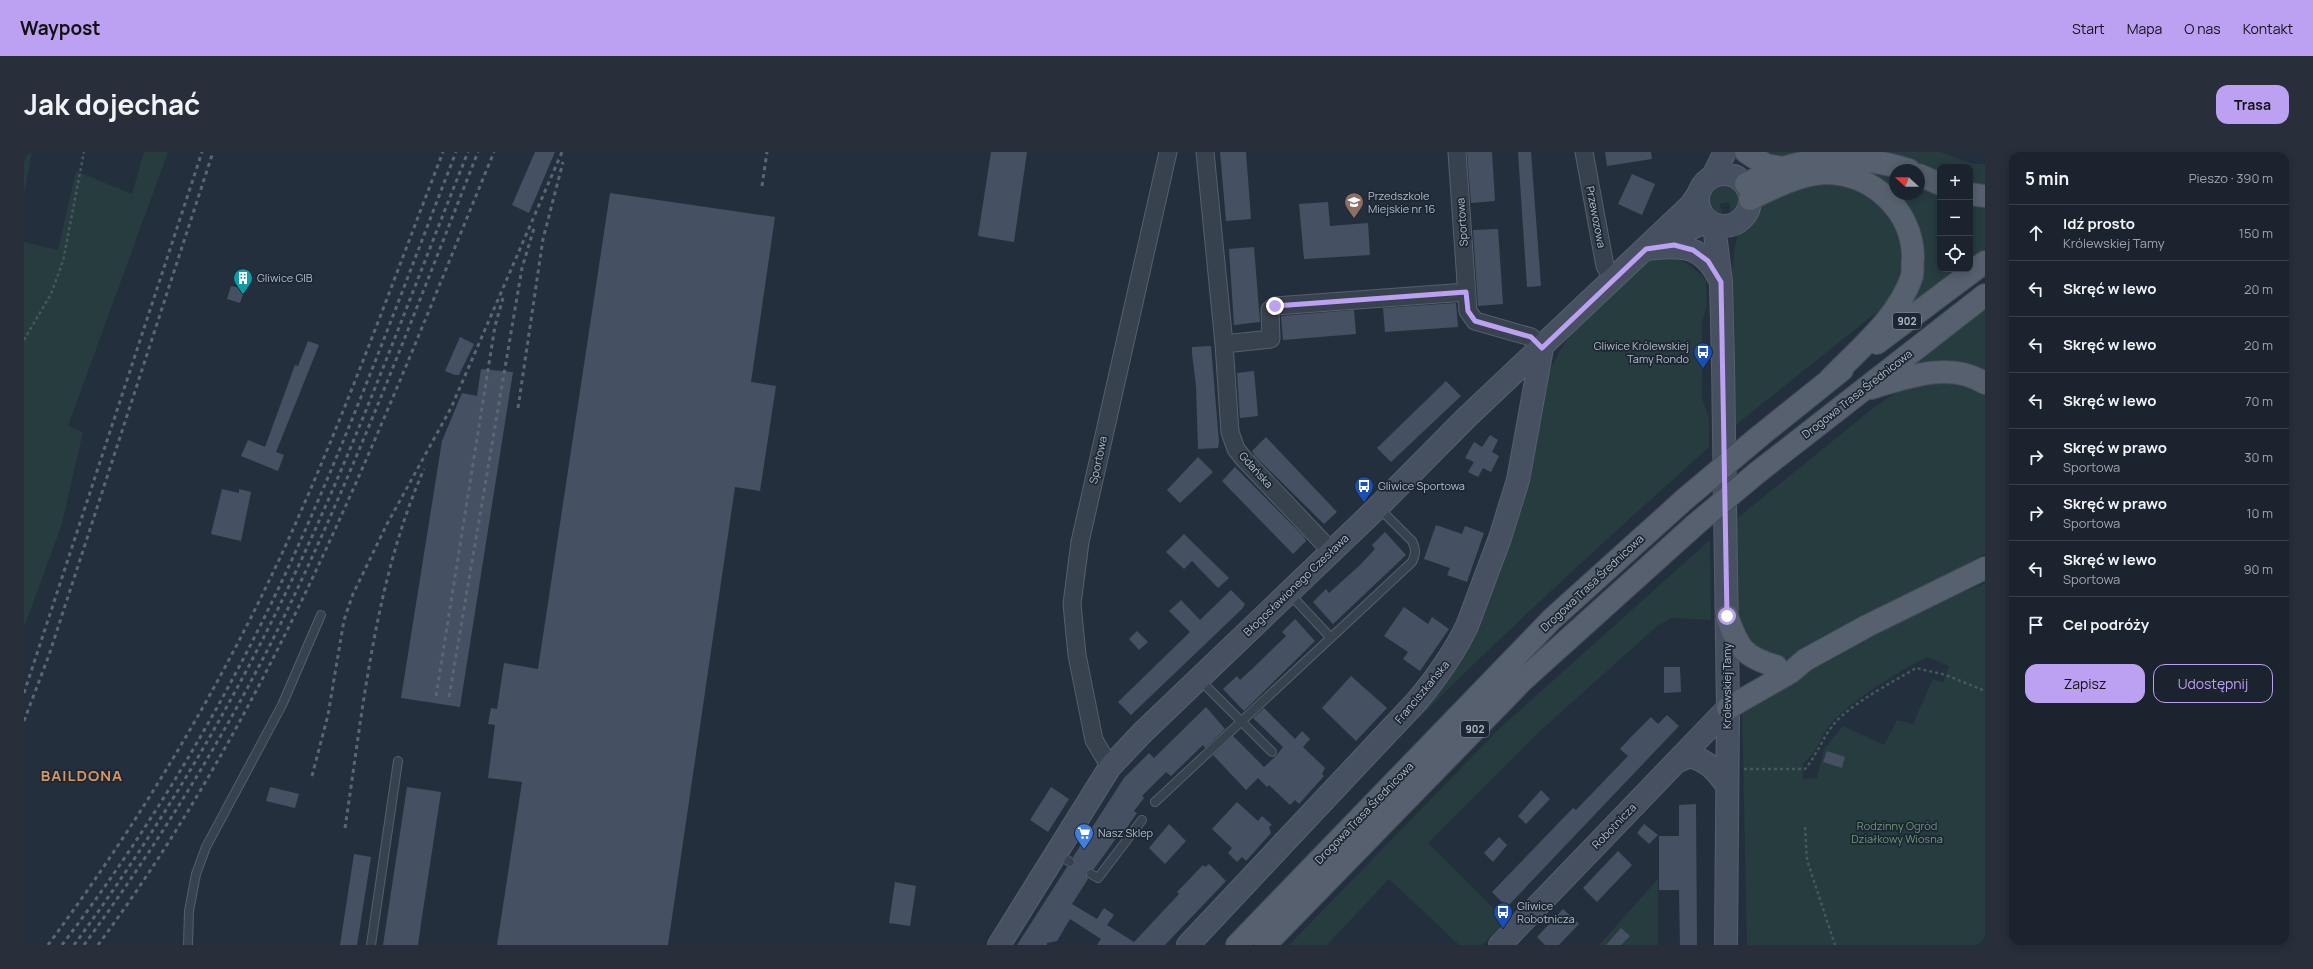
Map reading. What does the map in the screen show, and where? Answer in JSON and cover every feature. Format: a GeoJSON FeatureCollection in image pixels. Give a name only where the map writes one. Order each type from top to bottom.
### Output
{"type":"FeatureCollection","features":[{"type":"Feature","properties":{"kind":"main road"},"geometry":{"type":"LineString","coordinates":[[1746,152],[1766,165],[1783,168]]}},
{"type":"Feature","properties":{"kind":"main road"},"geometry":{"type":"LineString","coordinates":[[1745,187],[1783,168],[1812,157],[1840,154],[1868,155],[1893,164]]}},
{"type":"Feature","properties":{"kind":"main road"},"geometry":{"type":"LineString","coordinates":[[1745,187],[1826,173],[1848,175],[1867,183],[1883,194],[1898,210],[1909,231],[1913,252],[1912,274],[1903,297],[1882,324],[1830,379]]}},
{"type":"Feature","properties":{"kind":"main road"},"geometry":{"type":"LineString","coordinates":[[1925,178],[1937,183]]}},
{"type":"Feature","properties":{"kind":"main road"},"geometry":{"type":"LineString","coordinates":[[1973,194],[1985,196]]}},
{"type":"Feature","properties":{"kind":"main road","name":"Drogowa Trasa Średnicowa"},"geometry":{"type":"LineString","coordinates":[[1237,945],[1552,619],[1685,499],[1761,435],[1830,379],[1985,262]]}},
{"type":"Feature","properties":{"kind":"main road","name":"Drogowa Trasa Średnicowa"},"geometry":{"type":"LineString","coordinates":[[1265,945],[1524,679],[1696,524],[1758,472],[1857,393],[1985,295]]}},
{"type":"Feature","properties":{"kind":"main road"},"geometry":{"type":"LineString","coordinates":[[1857,393],[1916,375],[1936,372],[1958,373],[1985,383]]}},
{"type":"Feature","properties":{"kind":"main road"},"geometry":{"type":"LineString","coordinates":[[1728,708],[1791,672],[1805,660],[1867,626],[1985,568]]}},
{"type":"Feature","properties":{"kind":"main road"},"geometry":{"type":"LineString","coordinates":[[1727,616],[1736,641],[1742,650],[1761,662],[1776,666]]}},
{"type":"Feature","properties":{"kind":"main road"},"geometry":{"type":"LineString","coordinates":[[1728,708],[1747,681],[1776,666],[1805,660]]}},
{"type":"Feature","properties":{"kind":"street","name":"Sportowa"},"geometry":{"type":"LineString","coordinates":[[1110,767],[1094,740],[1077,655],[1072,604],[1080,542],[1168,152]]}},
{"type":"Feature","properties":{"kind":"street"},"geometry":{"type":"LineString","coordinates":[[1205,152],[1224,344],[1271,339],[1270,310],[1275,306],[1466,292]]}},
{"type":"Feature","properties":{"kind":"street","name":"Sportowa"},"geometry":{"type":"LineString","coordinates":[[1457,152],[1468,311],[1475,321],[1531,337],[1542,348]]}},
{"type":"Feature","properties":{"kind":"street","name":"Przewozowa"},"geometry":{"type":"LineString","coordinates":[[1584,152],[1605,266],[1614,280]]}},
{"type":"Feature","properties":{"kind":"street"},"geometry":{"type":"LineString","coordinates":[[1713,176],[1725,152]]}},
{"type":"Feature","properties":{"kind":"street"},"geometry":{"type":"LineString","coordinates":[[1738,152],[1745,187],[1748,210],[1743,218],[1719,224],[1699,211],[1697,203],[1699,193],[1704,182],[1713,176],[1725,173],[1745,187]]}},
{"type":"Feature","properties":{"kind":"street","name":"Błogosławionego Czesława"},"geometry":{"type":"LineString","coordinates":[[999,945],[1063,858],[1110,767],[1156,718],[1378,507],[1466,418],[1641,254],[1691,204],[1699,193]]}},
{"type":"Feature","properties":{"kind":"street","name":"Błogosławionego Czesława"},"geometry":{"type":"LineString","coordinates":[[1641,254],[1682,231],[1719,224]]}},
{"type":"Feature","properties":{"kind":"street","name":"Królewskiej Tamy"},"geometry":{"type":"LineString","coordinates":[[1719,224],[1729,237],[1721,282],[1728,708],[1731,777],[1726,945]]}},
{"type":"Feature","properties":{"kind":"street"},"geometry":{"type":"LineString","coordinates":[[1641,254],[1674,245],[1693,250],[1708,261],[1721,282]]}},
{"type":"Feature","properties":{"kind":"street","name":"Gdańska"},"geometry":{"type":"LineString","coordinates":[[1224,344],[1230,432],[1236,449],[1332,551]]}},
{"type":"Feature","properties":{"kind":"street","name":"Franciszkańska"},"geometry":{"type":"LineString","coordinates":[[1188,945],[1417,701],[1439,674],[1458,644],[1467,626],[1512,503],[1542,348]]}},
{"type":"Feature","properties":{"kind":"street","name":"Robotnicza"},"geometry":{"type":"LineString","coordinates":[[1500,945],[1728,708]]}},
{"type":"Feature","properties":{"kind":"street"},"geometry":{"type":"LineString","coordinates":[[1676,762],[1685,757],[1700,759],[1731,777]]}},
{"type":"Feature","properties":{"kind":"lane"},"geometry":{"type":"LineString","coordinates":[[1155,802],[1412,562],[1415,556],[1415,547],[1412,541],[1378,507]]}},
{"type":"Feature","properties":{"kind":"lane"},"geometry":{"type":"LineString","coordinates":[[1288,592],[1331,638]]}},
{"type":"Feature","properties":{"kind":"lane"},"geometry":{"type":"LineString","coordinates":[[188,945],[189,911],[196,874],[206,847],[282,705],[321,615]]}},
{"type":"Feature","properties":{"kind":"lane"},"geometry":{"type":"LineString","coordinates":[[1198,678],[1272,752]]}},
{"type":"Feature","properties":{"kind":"lane"},"geometry":{"type":"LineString","coordinates":[[371,945],[398,761]]}},
{"type":"Feature","properties":{"kind":"lane"},"geometry":{"type":"LineString","coordinates":[[1091,874],[1098,878],[1142,820]]}},
{"type":"Feature","properties":{"kind":"path"},"geometry":{"type":"LineString","coordinates":[[24,340],[51,294],[63,261],[84,152]]}},
{"type":"Feature","properties":{"kind":"path"},"geometry":{"type":"LineString","coordinates":[[1731,777],[1805,769],[1815,758],[1834,725],[1867,698],[1916,668],[1946,675],[1985,691]]}},
{"type":"Feature","properties":{"kind":"path"},"geometry":{"type":"LineString","coordinates":[[1805,827],[1806,860],[1835,945]]}},
{"type":"Feature","properties":{"kind":"green space"},"geometry":{"type":"Polygon","coordinates":[[[24,152],[32,152],[24,195],[24,152]]]}},
{"type":"Feature","properties":{"kind":"green space"},"geometry":{"type":"Polygon","coordinates":[[[144,152],[168,152],[68,426],[83,432],[61,527],[24,627],[24,242],[58,250],[76,171],[132,194],[144,152]]]}},
{"type":"Feature","properties":{"kind":"green space"},"geometry":{"type":"Polygon","coordinates":[[[1755,152],[1813,152],[1785,163],[1755,152]]]}},
{"type":"Feature","properties":{"kind":"green space"},"geometry":{"type":"Polygon","coordinates":[[[1882,152],[1940,152],[1974,164],[1985,164],[1985,188],[1973,186],[1973,164],[1937,164],[1937,175],[1925,170],[1925,164],[1911,164],[1882,152]]]}},
{"type":"Feature","properties":{"kind":"green space"},"geometry":{"type":"Polygon","coordinates":[[[1834,158],[1889,170],[1889,200],[1925,200],[1925,187],[1937,192],[1937,272],[1956,272],[1913,305],[1910,302],[1916,231],[1834,158]]]}},
{"type":"Feature","properties":{"kind":"green space"},"geometry":{"type":"Polygon","coordinates":[[[1821,179],[1845,183],[1886,207],[1897,228],[1902,252],[1898,280],[1887,304],[1733,427],[1730,354],[1730,305],[1731,280],[1738,232],[1745,227],[1760,202],[1821,179]]]}},
{"type":"Feature","properties":{"kind":"green space"},"geometry":{"type":"Polygon","coordinates":[[[1723,185],[1733,188],[1738,195],[1739,200],[1734,214],[1731,213],[1729,202],[1720,204],[1722,215],[1720,216],[1711,210],[1709,206],[1709,198],[1710,194],[1715,188],[1723,185]]]}},
{"type":"Feature","properties":{"kind":"green space"},"geometry":{"type":"Polygon","coordinates":[[[1973,201],[1985,203],[1985,250],[1973,260],[1973,201]]]}},
{"type":"Feature","properties":{"kind":"green space"},"geometry":{"type":"Polygon","coordinates":[[[1656,254],[1670,256],[1689,265],[1706,280],[1707,306],[1702,322],[1702,398],[1709,417],[1709,447],[1642,507],[1477,661],[1384,754],[1204,945],[1194,945],[1440,686],[1551,368],[1564,344],[1582,321],[1620,283],[1656,254]]]}},
{"type":"Feature","properties":{"kind":"green space"},"geometry":{"type":"Polygon","coordinates":[[[1985,308],[1985,376],[1906,365],[1985,308]]]}},
{"type":"Feature","properties":{"kind":"green space"},"geometry":{"type":"Polygon","coordinates":[[[1934,382],[1959,383],[1985,391],[1985,554],[1790,659],[1771,659],[1759,653],[1736,629],[1735,520],[1877,405],[1906,387],[1934,382]]]}},
{"type":"Feature","properties":{"kind":"green space"},"geometry":{"type":"Polygon","coordinates":[[[1710,540],[1711,620],[1672,618],[1657,626],[1540,731],[1428,843],[1506,921],[1482,945],[1459,945],[1389,879],[1327,945],[1289,945],[1500,728],[1710,540]]]}},
{"type":"Feature","properties":{"kind":"green space","name":"Rodzinny Ogród Działkowy Wiosna"},"geometry":{"type":"Polygon","coordinates":[[[1985,583],[1985,945],[1747,945],[1742,711],[1752,700],[1904,617],[1985,583]],[[1927,657],[1889,678],[1860,698],[1837,717],[1829,726],[1812,755],[1803,763],[1803,779],[1817,778],[1824,749],[1843,726],[1884,745],[1897,720],[1913,724],[1933,679],[1943,683],[1949,666],[1927,657]]]}},
{"type":"Feature","properties":{"kind":"green space"},"geometry":{"type":"Polygon","coordinates":[[[1658,879],[1658,945],[1599,945],[1658,879]]]}},
{"type":"Feature","properties":{"kind":"building"},"geometry":{"type":"Polygon","coordinates":[[[535,152],[555,152],[529,213],[512,205],[535,152]]]}},
{"type":"Feature","properties":{"kind":"building"},"geometry":{"type":"Polygon","coordinates":[[[991,152],[1027,152],[1014,242],[978,236],[991,152]]]}},
{"type":"Feature","properties":{"kind":"building"},"geometry":{"type":"Polygon","coordinates":[[[1220,152],[1246,152],[1251,219],[1226,221],[1220,152]]]}},
{"type":"Feature","properties":{"kind":"building"},"geometry":{"type":"Polygon","coordinates":[[[1467,152],[1492,152],[1495,201],[1471,203],[1467,152]]]}},
{"type":"Feature","properties":{"kind":"building"},"geometry":{"type":"Polygon","coordinates":[[[1518,152],[1531,152],[1541,286],[1527,287],[1518,152]]]}},
{"type":"Feature","properties":{"kind":"building"},"geometry":{"type":"Polygon","coordinates":[[[1605,152],[1651,152],[1652,159],[1607,166],[1605,152]]]}},
{"type":"Feature","properties":{"kind":"building"},"geometry":{"type":"Polygon","coordinates":[[[1632,174],[1655,184],[1642,215],[1618,204],[1632,174]]]}},
{"type":"Feature","properties":{"kind":"building"},"geometry":{"type":"Polygon","coordinates":[[[610,193],[775,217],[751,382],[776,386],[760,491],[735,487],[668,945],[497,945],[522,782],[488,778],[495,725],[488,724],[491,708],[497,709],[504,663],[538,669],[610,193]]]}},
{"type":"Feature","properties":{"kind":"building"},"geometry":{"type":"Polygon","coordinates":[[[1328,202],[1330,226],[1368,223],[1370,255],[1304,259],[1299,204],[1328,202]]]}},
{"type":"Feature","properties":{"kind":"building"},"geometry":{"type":"Polygon","coordinates":[[[1498,229],[1503,304],[1478,306],[1473,230],[1498,229]]]}},
{"type":"Feature","properties":{"kind":"building"},"geometry":{"type":"Polygon","coordinates":[[[1254,247],[1260,322],[1234,325],[1229,249],[1254,247]]]}},
{"type":"Feature","properties":{"kind":"building"},"geometry":{"type":"Polygon","coordinates":[[[231,286],[245,289],[240,303],[227,299],[231,286]]]}},
{"type":"Feature","properties":{"kind":"building"},"geometry":{"type":"Polygon","coordinates":[[[1456,303],[1458,327],[1385,332],[1383,308],[1456,303]]]}},
{"type":"Feature","properties":{"kind":"building"},"geometry":{"type":"Polygon","coordinates":[[[1354,310],[1356,334],[1283,340],[1281,316],[1354,310]]]}},
{"type":"Feature","properties":{"kind":"building"},"geometry":{"type":"Polygon","coordinates":[[[460,337],[474,344],[459,375],[455,375],[445,371],[460,337]]]}},
{"type":"Feature","properties":{"kind":"building"},"geometry":{"type":"Polygon","coordinates":[[[308,341],[319,345],[276,452],[284,455],[278,471],[241,456],[248,440],[265,447],[295,365],[298,366],[308,341]]]}},
{"type":"Feature","properties":{"kind":"building"},"geometry":{"type":"Polygon","coordinates":[[[1211,346],[1219,442],[1218,448],[1198,449],[1196,386],[1192,347],[1211,346]]]}},
{"type":"Feature","properties":{"kind":"building"},"geometry":{"type":"Polygon","coordinates":[[[481,369],[513,372],[460,707],[401,698],[442,441],[462,393],[477,396],[481,369]]]}},
{"type":"Feature","properties":{"kind":"building"},"geometry":{"type":"Polygon","coordinates":[[[1254,371],[1258,416],[1240,418],[1237,373],[1254,371]]]}},
{"type":"Feature","properties":{"kind":"building"},"geometry":{"type":"Polygon","coordinates":[[[1446,381],[1461,396],[1391,462],[1377,448],[1446,381]]]}},
{"type":"Feature","properties":{"kind":"building"},"geometry":{"type":"Polygon","coordinates":[[[1490,435],[1498,440],[1492,452],[1499,456],[1491,472],[1483,468],[1478,477],[1468,472],[1474,462],[1465,458],[1474,442],[1482,447],[1490,435]]]}},
{"type":"Feature","properties":{"kind":"building"},"geometry":{"type":"Polygon","coordinates":[[[1266,437],[1337,512],[1324,524],[1255,456],[1252,451],[1266,437]]]}},
{"type":"Feature","properties":{"kind":"building"},"geometry":{"type":"Polygon","coordinates":[[[1198,457],[1213,472],[1180,503],[1167,490],[1198,457]]]}},
{"type":"Feature","properties":{"kind":"building"},"geometry":{"type":"Polygon","coordinates":[[[1235,467],[1304,537],[1306,541],[1293,554],[1222,481],[1235,467]]]}},
{"type":"Feature","properties":{"kind":"building"},"geometry":{"type":"Polygon","coordinates":[[[222,489],[239,493],[239,489],[251,492],[241,541],[211,534],[222,489]]]}},
{"type":"Feature","properties":{"kind":"building"},"geometry":{"type":"Polygon","coordinates":[[[1436,525],[1462,534],[1465,526],[1484,533],[1467,582],[1447,575],[1450,568],[1424,559],[1436,525]]]}},
{"type":"Feature","properties":{"kind":"building"},"geometry":{"type":"Polygon","coordinates":[[[1385,532],[1406,555],[1333,624],[1313,602],[1326,589],[1329,593],[1360,565],[1375,549],[1372,545],[1385,532]]]}},
{"type":"Feature","properties":{"kind":"building"},"geometry":{"type":"Polygon","coordinates":[[[1184,534],[1229,578],[1218,588],[1192,561],[1184,569],[1166,552],[1184,534]]]}},
{"type":"Feature","properties":{"kind":"building"},"geometry":{"type":"Polygon","coordinates":[[[1231,590],[1245,604],[1242,609],[1131,715],[1118,702],[1190,632],[1169,611],[1181,600],[1200,620],[1231,590]]]}},
{"type":"Feature","properties":{"kind":"building"},"geometry":{"type":"Polygon","coordinates":[[[1404,607],[1428,624],[1432,617],[1449,629],[1420,671],[1403,659],[1408,652],[1384,636],[1404,607]]]}},
{"type":"Feature","properties":{"kind":"building"},"geometry":{"type":"Polygon","coordinates":[[[1295,619],[1315,641],[1244,711],[1223,689],[1237,676],[1240,680],[1286,636],[1282,632],[1295,619]]]}},
{"type":"Feature","properties":{"kind":"building"},"geometry":{"type":"Polygon","coordinates":[[[1137,631],[1148,642],[1139,650],[1129,639],[1137,631]]]}},
{"type":"Feature","properties":{"kind":"building"},"geometry":{"type":"Polygon","coordinates":[[[1664,667],[1680,667],[1681,692],[1664,693],[1664,667]]]}},
{"type":"Feature","properties":{"kind":"building"},"geometry":{"type":"Polygon","coordinates":[[[1351,676],[1387,708],[1356,741],[1322,708],[1351,676]]]}},
{"type":"Feature","properties":{"kind":"building"},"geometry":{"type":"Polygon","coordinates":[[[1206,707],[1225,729],[1205,748],[1203,745],[1171,776],[1166,772],[1142,796],[1144,798],[1134,811],[1137,813],[1119,839],[1117,837],[1094,869],[1086,871],[1088,879],[1072,904],[1097,919],[1104,908],[1114,915],[1107,925],[1134,942],[1179,894],[1177,892],[1203,865],[1205,867],[1209,864],[1226,881],[1165,945],[1097,945],[1101,939],[1070,919],[1057,941],[1047,943],[1047,945],[1017,945],[1067,867],[1074,865],[1075,862],[1073,857],[1124,778],[1149,753],[1154,758],[1206,707]]]}},
{"type":"Feature","properties":{"kind":"building"},"geometry":{"type":"Polygon","coordinates":[[[1264,708],[1295,739],[1302,731],[1310,739],[1303,747],[1325,768],[1322,774],[1324,776],[1299,804],[1295,800],[1290,805],[1269,785],[1267,787],[1258,778],[1246,790],[1213,755],[1233,736],[1264,767],[1276,756],[1283,747],[1253,718],[1264,708]]]}},
{"type":"Feature","properties":{"kind":"building"},"geometry":{"type":"Polygon","coordinates":[[[1667,715],[1679,726],[1507,907],[1492,892],[1573,808],[1576,810],[1628,756],[1620,749],[1630,738],[1651,717],[1658,724],[1667,715]]]}},
{"type":"Feature","properties":{"kind":"building"},"geometry":{"type":"Polygon","coordinates":[[[1827,751],[1845,757],[1842,768],[1823,762],[1827,751]]]}},
{"type":"Feature","properties":{"kind":"building"},"geometry":{"type":"Polygon","coordinates":[[[270,787],[299,794],[295,808],[266,801],[270,787]]]}},
{"type":"Feature","properties":{"kind":"building"},"geometry":{"type":"Polygon","coordinates":[[[407,787],[441,792],[418,945],[383,945],[407,787]]]}},
{"type":"Feature","properties":{"kind":"building"},"geometry":{"type":"Polygon","coordinates":[[[1051,787],[1069,799],[1048,832],[1030,820],[1051,787]]]}},
{"type":"Feature","properties":{"kind":"building"},"geometry":{"type":"Polygon","coordinates":[[[1541,790],[1550,799],[1526,824],[1518,816],[1541,790]]]}},
{"type":"Feature","properties":{"kind":"building"},"geometry":{"type":"Polygon","coordinates":[[[1237,802],[1258,821],[1262,816],[1272,825],[1269,827],[1271,833],[1246,861],[1242,857],[1237,862],[1228,853],[1232,848],[1212,829],[1237,802]]]}},
{"type":"Feature","properties":{"kind":"building"},"geometry":{"type":"Polygon","coordinates":[[[1696,804],[1697,945],[1680,945],[1679,890],[1659,890],[1659,836],[1679,836],[1679,805],[1696,804]]]}},
{"type":"Feature","properties":{"kind":"building"},"geometry":{"type":"Polygon","coordinates":[[[1169,824],[1186,841],[1165,864],[1149,848],[1169,824]]]}},
{"type":"Feature","properties":{"kind":"building"},"geometry":{"type":"Polygon","coordinates":[[[1644,824],[1658,835],[1649,844],[1637,833],[1644,824]]]}},
{"type":"Feature","properties":{"kind":"building"},"geometry":{"type":"Polygon","coordinates":[[[1499,837],[1507,845],[1493,862],[1484,853],[1499,837]]]}},
{"type":"Feature","properties":{"kind":"building"},"geometry":{"type":"Polygon","coordinates":[[[1618,851],[1632,865],[1597,902],[1583,888],[1618,851]]]}},
{"type":"Feature","properties":{"kind":"building"},"geometry":{"type":"Polygon","coordinates":[[[354,854],[371,857],[357,945],[340,945],[354,854]]]}},
{"type":"Feature","properties":{"kind":"building"},"geometry":{"type":"Polygon","coordinates":[[[895,882],[916,886],[910,926],[889,923],[895,882]]]}},
{"type":"Feature","properties":{"kind":"building"},"geometry":{"type":"Polygon","coordinates":[[[1563,909],[1579,924],[1559,945],[1545,945],[1537,937],[1563,909]]]}},
{"type":"Feature","properties":{"kind":"building"},"geometry":{"type":"Polygon","coordinates":[[[1621,928],[1630,936],[1621,945],[1606,945],[1621,928]]]}},
{"type":"Feature","properties":{"kind":"railway"},"geometry":{"type":"LineString","coordinates":[[24,693],[202,152]]}},
{"type":"Feature","properties":{"kind":"railway"},"geometry":{"type":"LineString","coordinates":[[24,721],[49,655],[213,152]]}},
{"type":"Feature","properties":{"kind":"railway"},"geometry":{"type":"LineString","coordinates":[[48,945],[81,900],[143,807],[201,711],[253,613],[301,512],[364,358],[443,152]]}},
{"type":"Feature","properties":{"kind":"railway"},"geometry":{"type":"LineString","coordinates":[[62,945],[95,901],[157,809],[213,714],[265,616],[334,464],[376,360],[456,152]]}},
{"type":"Feature","properties":{"kind":"railway"},"geometry":{"type":"LineString","coordinates":[[74,945],[106,901],[166,810],[222,716],[273,619],[343,466],[386,362],[468,152]]}},
{"type":"Feature","properties":{"kind":"railway"},"geometry":{"type":"LineString","coordinates":[[84,945],[138,868],[189,790],[259,667],[280,625],[334,509],[384,391],[478,152]]}},
{"type":"Feature","properties":{"kind":"railway"},"geometry":{"type":"LineString","coordinates":[[98,945],[161,853],[219,758],[272,661],[366,460],[494,152]]}},
{"type":"Feature","properties":{"kind":"railway"},"geometry":{"type":"LineString","coordinates":[[312,776],[328,715],[344,620],[353,594],[387,524],[451,408],[562,152]]}},
{"type":"Feature","properties":{"kind":"railway"},"geometry":{"type":"LineString","coordinates":[[762,186],[767,152]]}},
{"type":"Feature","properties":{"kind":"railway"},"geometry":{"type":"LineString","coordinates":[[518,408],[543,239],[563,162]]}},
{"type":"Feature","properties":{"kind":"railway"},"geometry":{"type":"LineString","coordinates":[[449,697],[522,268],[535,225]]}},
{"type":"Feature","properties":{"kind":"railway"},"geometry":{"type":"LineString","coordinates":[[436,696],[495,326],[503,298]]}},
{"type":"Feature","properties":{"kind":"railway"},"geometry":{"type":"LineString","coordinates":[[345,828],[365,691],[382,600],[407,511],[424,469]]}},
{"type":"Feature","properties":{"kind":"place","name":"Przedszkole Miejskie nr 16"},"geometry":{"type":"Point","coordinates":[1354,219]}},
{"type":"Feature","properties":{"kind":"place","name":"Gliwice GlB"},"geometry":{"type":"Point","coordinates":[243,295]}},
{"type":"Feature","properties":{"kind":"place","name":"Gliwice Królewskiej Tamy Rondo"},"geometry":{"type":"Point","coordinates":[1703,369]}},
{"type":"Feature","properties":{"kind":"place","name":"Gliwice Sportowa"},"geometry":{"type":"Point","coordinates":[1364,503]}},
{"type":"Feature","properties":{"kind":"place","name":"Nasz Sklep"},"geometry":{"type":"Point","coordinates":[1084,850]}},
{"type":"Feature","properties":{"kind":"place","name":"Gliwice Robotnicza"},"geometry":{"type":"Point","coordinates":[1503,929]}},
{"type":"Feature","properties":{"kind":"district","name":"BAILDONA"},"geometry":{"type":"Point","coordinates":[82,776]}},
{"type":"Feature","properties":{"kind":"route"},"geometry":{"type":"LineString","coordinates":[[1275,306],[1466,292],[1468,311],[1475,321],[1531,337],[1542,348],[1646,249],[1674,245],[1693,250],[1708,261],[1716,271],[1721,282],[1727,616]]}}]}
